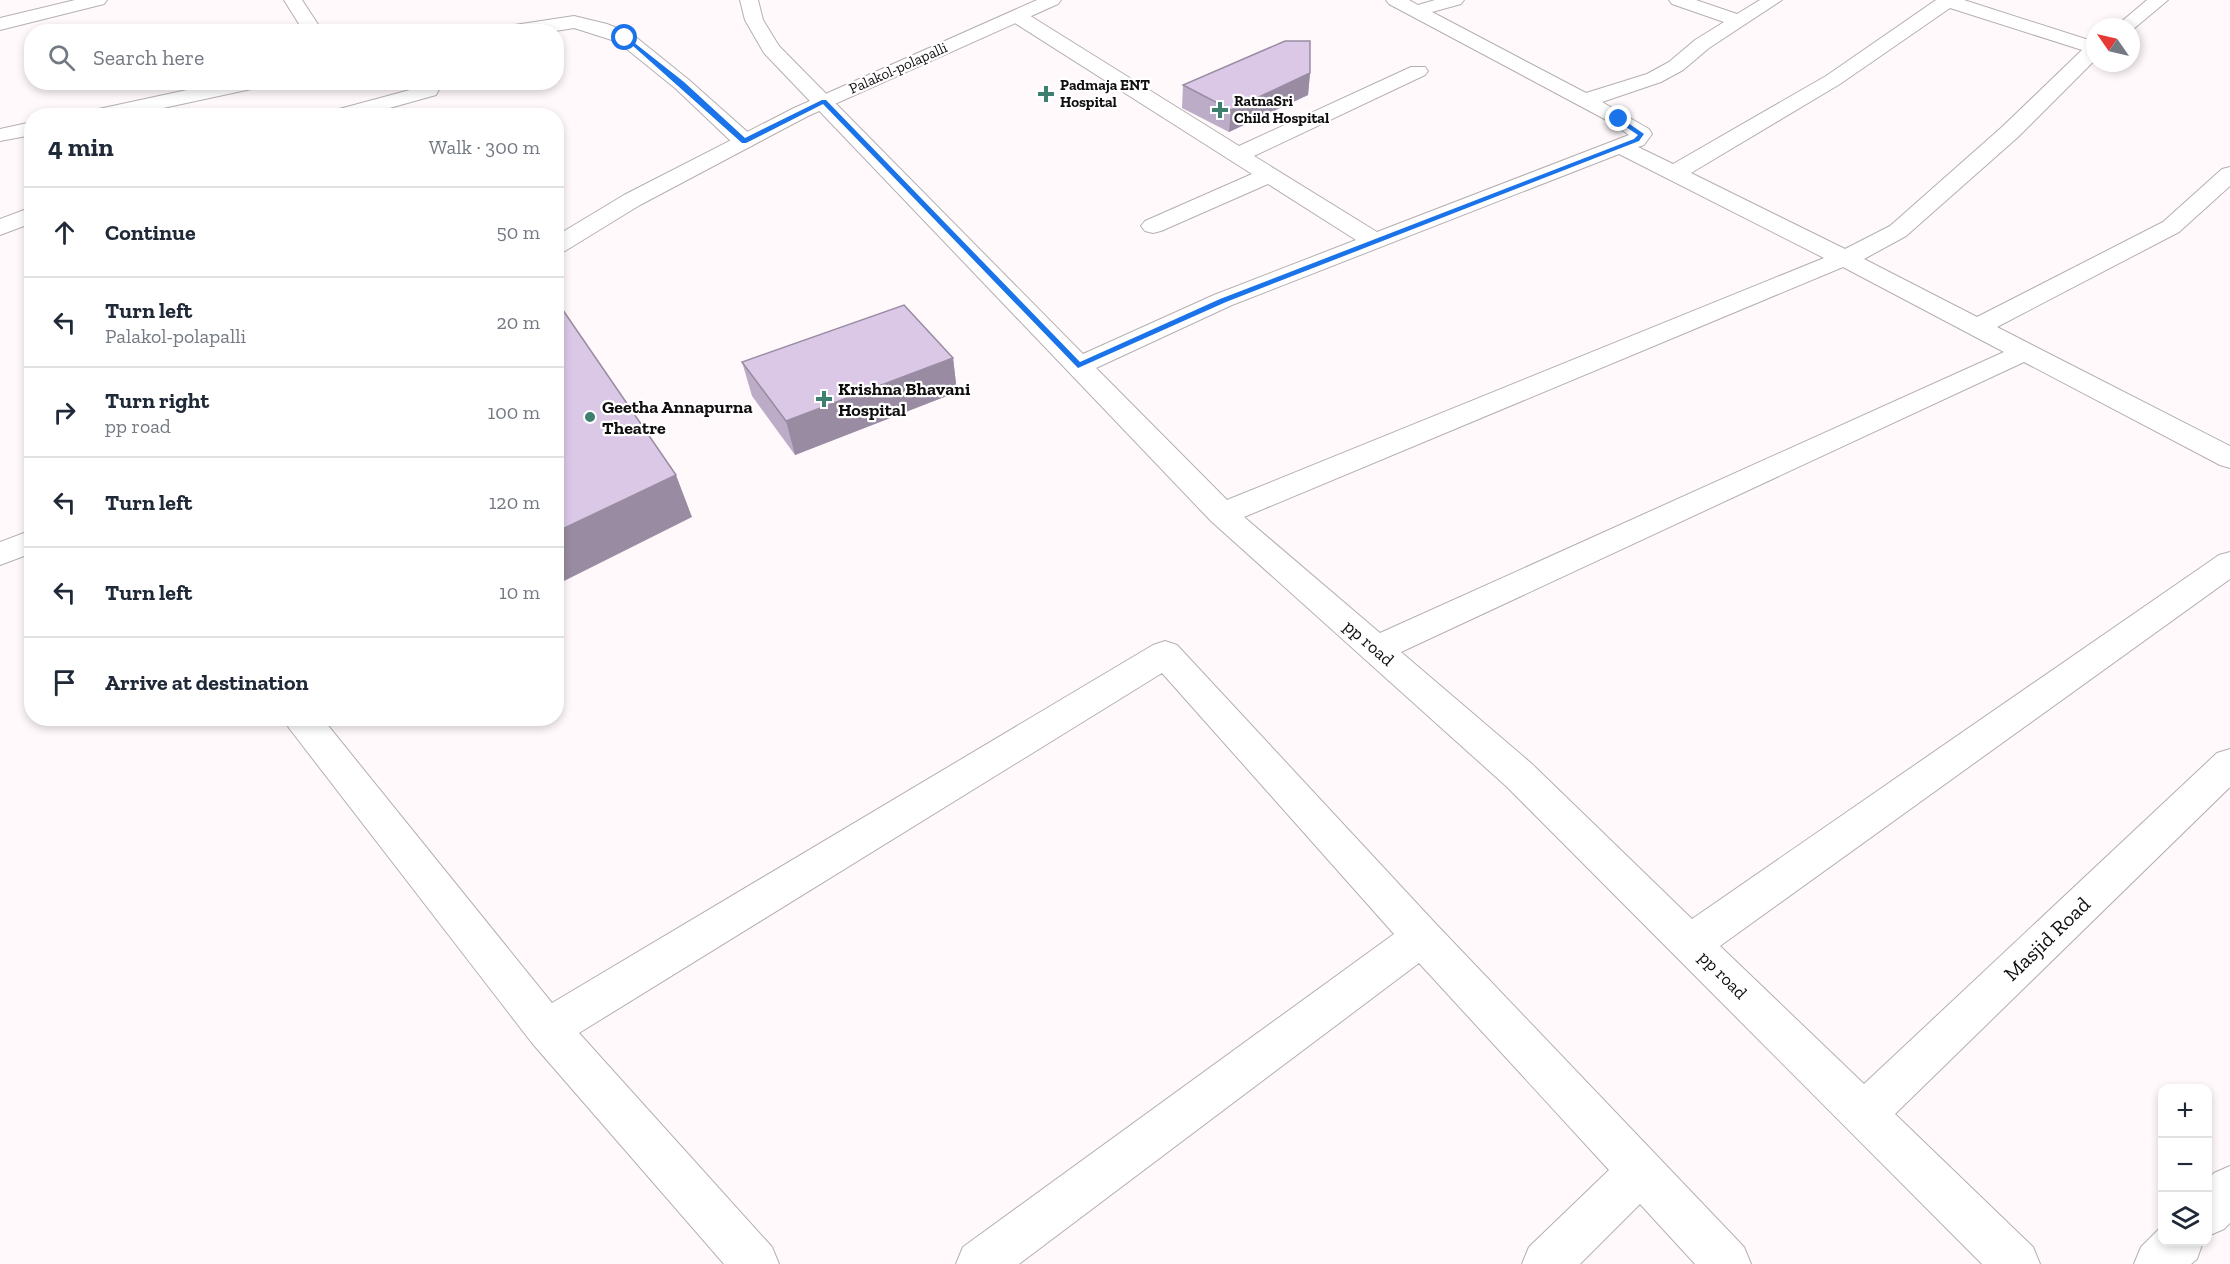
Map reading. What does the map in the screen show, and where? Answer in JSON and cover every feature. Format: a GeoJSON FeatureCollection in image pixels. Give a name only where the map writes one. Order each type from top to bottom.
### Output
{"type":"FeatureCollection","features":[{"type":"Feature","properties":{"kind":"street"},"geometry":{"type":"LineString","coordinates":[[0,24],[59,4],[98,0]]}},
{"type":"Feature","properties":{"kind":"street"},"geometry":{"type":"LineString","coordinates":[[293,0],[309,24]]}},
{"type":"Feature","properties":{"kind":"street","name":"pp road"},"geometry":{"type":"LineString","coordinates":[[749,0],[754,20],[771,49],[824,101],[1222,514],[1520,775],[2016,1264]]}},
{"type":"Feature","properties":{"kind":"street","name":"Palakol-polapalli"},"geometry":{"type":"LineString","coordinates":[[564,241],[632,200],[824,101],[1052,0]]}},
{"type":"Feature","properties":{"kind":"street"},"geometry":{"type":"LineString","coordinates":[[1078,366],[1223,300],[1636,140],[1641,134],[1395,0]]}},
{"type":"Feature","properties":{"kind":"street"},"geometry":{"type":"LineString","coordinates":[[1416,11],[1455,0]]}},
{"type":"Feature","properties":{"kind":"street"},"geometry":{"type":"LineString","coordinates":[[1678,0],[1740,21]]}},
{"type":"Feature","properties":{"kind":"street"},"geometry":{"type":"LineString","coordinates":[[1584,101],[1654,78],[1676,66],[1702,44],[1773,0]]}},
{"type":"Feature","properties":{"kind":"street"},"geometry":{"type":"LineString","coordinates":[[1674,173],[1833,80],[1947,0],[2086,45]]}},
{"type":"Feature","properties":{"kind":"street"},"geometry":{"type":"LineString","coordinates":[[2136,18],[2159,0]]}},
{"type":"Feature","properties":{"kind":"street"},"geometry":{"type":"LineString","coordinates":[[1017,15],[1374,241]]}},
{"type":"Feature","properties":{"kind":"street"},"geometry":{"type":"LineString","coordinates":[[561,24],[574,22],[600,28],[625,38],[682,84],[744,141]]}},
{"type":"Feature","properties":{"kind":"street"},"geometry":{"type":"LineString","coordinates":[[1222,514],[1844,258],[1898,231],[2010,132],[2086,57]]}},
{"type":"Feature","properties":{"kind":"street"},"geometry":{"type":"LineString","coordinates":[[1238,155],[1418,71]]}},
{"type":"Feature","properties":{"kind":"street"},"geometry":{"type":"LineString","coordinates":[[132,108],[218,90]]}},
{"type":"Feature","properties":{"kind":"street"},"geometry":{"type":"LineString","coordinates":[[367,108],[429,90]]}},
{"type":"Feature","properties":{"kind":"street"},"geometry":{"type":"LineString","coordinates":[[0,135],[24,130]]}},
{"type":"Feature","properties":{"kind":"street"},"geometry":{"type":"LineString","coordinates":[[1620,146],[1844,258],[2230,458]]}},
{"type":"Feature","properties":{"kind":"street"},"geometry":{"type":"LineString","coordinates":[[1977,327],[2170,227],[2230,174]]}},
{"type":"Feature","properties":{"kind":"street"},"geometry":{"type":"LineString","coordinates":[[1153,226],[1269,175]]}},
{"type":"Feature","properties":{"kind":"street"},"geometry":{"type":"LineString","coordinates":[[0,228],[24,218]]}},
{"type":"Feature","properties":{"kind":"street"},"geometry":{"type":"LineString","coordinates":[[1376,649],[2025,352]]}},
{"type":"Feature","properties":{"kind":"street"},"geometry":{"type":"LineString","coordinates":[[0,555],[24,544]]}},
{"type":"Feature","properties":{"kind":"street"},"geometry":{"type":"LineString","coordinates":[[1691,943],[2230,563]]}},
{"type":"Feature","properties":{"kind":"street"},"geometry":{"type":"LineString","coordinates":[[548,1029],[1165,654],[1422,937],[1727,1264]]}},
{"type":"Feature","properties":{"kind":"street"},"geometry":{"type":"LineString","coordinates":[[307,726],[548,1029],[755,1264]]}},
{"type":"Feature","properties":{"kind":"street","name":"Masjid Road"},"geometry":{"type":"LineString","coordinates":[[1864,1114],[2230,764]]}},
{"type":"Feature","properties":{"kind":"street"},"geometry":{"type":"LineString","coordinates":[[980,1264],[1422,937]]}},
{"type":"Feature","properties":{"kind":"street"},"geometry":{"type":"LineString","coordinates":[[1545,1264],[1640,1170]]}},
{"type":"Feature","properties":{"kind":"street"},"geometry":{"type":"LineString","coordinates":[[2212,1209],[2230,1189]]}},
{"type":"Feature","properties":{"kind":"street"},"geometry":{"type":"LineString","coordinates":[[2158,1264],[2176,1246]]}},
{"type":"Feature","properties":{"kind":"building"},"geometry":{"type":"Polygon","coordinates":[[[1285,41],[1310,41],[1310,73],[1231,110],[1183,85],[1285,41]]]}},
{"type":"Feature","properties":{"kind":"building"},"geometry":{"type":"Polygon","coordinates":[[[904,305],[953,358],[786,421],[742,362],[904,305]]]}},
{"type":"Feature","properties":{"kind":"building"},"geometry":{"type":"Polygon","coordinates":[[[564,312],[676,475],[564,528],[564,312]]]}},
{"type":"Feature","properties":{"kind":"place","name":"Padmaja ENT Hospital"},"geometry":{"type":"Point","coordinates":[1046,94]}},
{"type":"Feature","properties":{"kind":"place","name":"RatnaSri Child Hospital"},"geometry":{"type":"Point","coordinates":[1220,110]}},
{"type":"Feature","properties":{"kind":"place","name":"Krishna Bhavani Hospital"},"geometry":{"type":"Point","coordinates":[824,399]}},
{"type":"Feature","properties":{"kind":"place","name":"Geetha Annapurna Theatre"},"geometry":{"type":"Point","coordinates":[590,417]}},
{"type":"Feature","properties":{"kind":"route"},"geometry":{"type":"LineString","coordinates":[[625,38],[682,84],[744,141],[824,101],[1078,366],[1223,300],[1636,140],[1641,134],[1619,119]]}}]}
